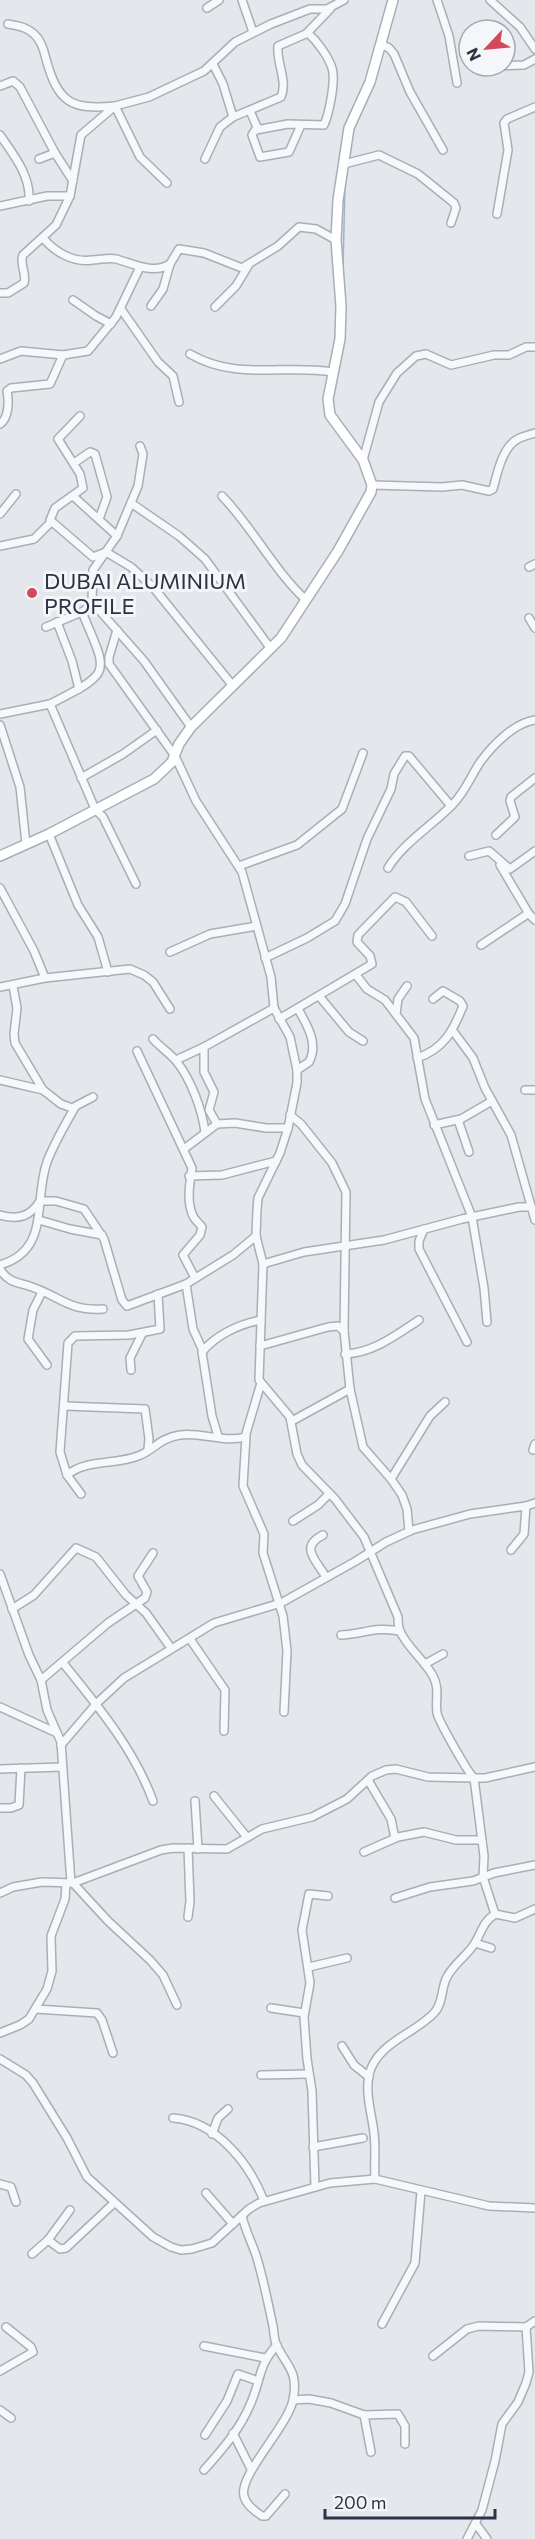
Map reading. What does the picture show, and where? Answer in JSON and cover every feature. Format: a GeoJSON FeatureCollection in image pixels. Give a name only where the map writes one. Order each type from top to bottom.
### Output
{"type":"FeatureCollection","features":[{"type":"Feature","properties":{"kind":"street"},"geometry":{"type":"LineString","coordinates":[[207,8],[219,0]]}},
{"type":"Feature","properties":{"kind":"street"},"geometry":{"type":"LineString","coordinates":[[242,0],[253,32]]}},
{"type":"Feature","properties":{"kind":"street"},"geometry":{"type":"LineString","coordinates":[[8,24],[26,28],[36,36],[44,50],[56,89],[69,102],[85,108],[115,106],[156,95],[204,71],[235,42],[253,32],[310,9],[321,10],[344,0]]}},
{"type":"Feature","properties":{"kind":"street"},"geometry":{"type":"LineString","coordinates":[[0,856],[49,834],[154,779],[167,768],[184,735],[271,649],[286,631],[338,551],[371,492],[372,485],[363,460],[330,415],[328,399],[340,339],[336,240],[349,128],[370,82],[393,0]]}},
{"type":"Feature","properties":{"kind":"street"},"geometry":{"type":"LineString","coordinates":[[437,0],[449,36],[457,83]]}},
{"type":"Feature","properties":{"kind":"street"},"geometry":{"type":"LineString","coordinates":[[490,0],[520,27],[535,49]]}},
{"type":"Feature","properties":{"kind":"street"},"geometry":{"type":"LineString","coordinates":[[205,159],[220,127],[233,117],[281,97],[283,87],[278,48],[307,33],[332,6]]}},
{"type":"Feature","properties":{"kind":"street"},"geometry":{"type":"LineString","coordinates":[[301,125],[289,152],[258,156],[252,135],[256,130],[288,124],[324,125],[333,76],[331,66],[322,50],[307,33]]}},
{"type":"Feature","properties":{"kind":"street"},"geometry":{"type":"LineString","coordinates":[[381,44],[394,54],[410,92],[443,150]]}},
{"type":"Feature","properties":{"kind":"street"},"geometry":{"type":"LineString","coordinates":[[517,65],[524,65],[535,59]]}},
{"type":"Feature","properties":{"kind":"street"},"geometry":{"type":"LineString","coordinates":[[213,64],[223,84],[233,117]]}},
{"type":"Feature","properties":{"kind":"street"},"geometry":{"type":"LineString","coordinates":[[0,86],[13,81],[20,87],[55,153],[73,181]]}},
{"type":"Feature","properties":{"kind":"street"},"geometry":{"type":"LineString","coordinates":[[0,293],[8,293],[24,283],[26,275],[21,260],[23,255],[59,220],[70,196],[81,135],[115,106]]}},
{"type":"Feature","properties":{"kind":"street"},"geometry":{"type":"LineString","coordinates":[[115,106],[140,157],[167,183]]}},
{"type":"Feature","properties":{"kind":"street"},"geometry":{"type":"LineString","coordinates":[[497,214],[508,150],[504,123],[507,119],[535,107]]}},
{"type":"Feature","properties":{"kind":"street"},"geometry":{"type":"LineString","coordinates":[[250,111],[256,130]]}},
{"type":"Feature","properties":{"kind":"street"},"geometry":{"type":"LineString","coordinates":[[0,135],[25,176],[29,186],[29,201]]}},
{"type":"Feature","properties":{"kind":"street"},"geometry":{"type":"LineString","coordinates":[[39,159],[55,153]]}},
{"type":"Feature","properties":{"kind":"street"},"geometry":{"type":"LineString","coordinates":[[344,164],[379,155],[410,169],[454,203],[456,208],[451,224]]}},
{"type":"Feature","properties":{"kind":"street"},"geometry":{"type":"LineString","coordinates":[[0,206],[47,196],[70,196]]}},
{"type":"Feature","properties":{"kind":"street"},"geometry":{"type":"LineString","coordinates":[[151,306],[163,289],[170,264],[177,251],[181,249],[204,253],[238,268],[248,266],[288,239],[299,227],[316,229],[336,240]]}},
{"type":"Feature","properties":{"kind":"street"},"geometry":{"type":"LineString","coordinates":[[43,238],[51,247],[72,258],[84,261],[115,258],[140,267],[159,269],[170,264]]}},
{"type":"Feature","properties":{"kind":"street"},"geometry":{"type":"LineString","coordinates":[[215,307],[236,286],[248,266]]}},
{"type":"Feature","properties":{"kind":"street"},"geometry":{"type":"LineString","coordinates":[[0,359],[21,351],[63,355],[88,351],[121,309],[140,267]]}},
{"type":"Feature","properties":{"kind":"street"},"geometry":{"type":"LineString","coordinates":[[73,300],[111,324]]}},
{"type":"Feature","properties":{"kind":"street"},"geometry":{"type":"LineString","coordinates":[[121,309],[158,362],[173,376],[179,402]]}},
{"type":"Feature","properties":{"kind":"street"},"geometry":{"type":"LineString","coordinates":[[363,460],[379,402],[397,373],[416,356],[426,354],[451,365],[494,355],[509,355],[526,347],[535,346]]}},
{"type":"Feature","properties":{"kind":"street"},"geometry":{"type":"LineString","coordinates":[[190,354],[209,364],[232,370],[266,372],[316,369],[333,372]]}},
{"type":"Feature","properties":{"kind":"street"},"geometry":{"type":"LineString","coordinates":[[0,424],[6,419],[7,391],[10,388],[50,384],[63,355]]}},
{"type":"Feature","properties":{"kind":"street"},"geometry":{"type":"LineString","coordinates":[[0,546],[34,539],[51,522],[50,518],[55,508],[84,485],[74,463],[58,439],[80,416]]}},
{"type":"Feature","properties":{"kind":"street"},"geometry":{"type":"LineString","coordinates":[[372,485],[442,487],[462,485],[489,491],[493,489],[500,466],[512,444],[518,439],[535,433]]}},
{"type":"Feature","properties":{"kind":"street"},"geometry":{"type":"LineString","coordinates":[[140,446],[143,454],[142,469],[132,503],[117,536],[93,570],[93,604],[144,661],[191,727]]}},
{"type":"Feature","properties":{"kind":"street"},"geometry":{"type":"LineString","coordinates":[[74,463],[90,452],[95,454],[107,497],[99,519]]}},
{"type":"Feature","properties":{"kind":"street"},"geometry":{"type":"LineString","coordinates":[[0,514],[16,494]]}},
{"type":"Feature","properties":{"kind":"street"},"geometry":{"type":"LineString","coordinates":[[73,496],[117,536]]}},
{"type":"Feature","properties":{"kind":"street"},"geometry":{"type":"LineString","coordinates":[[222,496],[243,520],[292,587],[305,599]]}},
{"type":"Feature","properties":{"kind":"street"},"geometry":{"type":"LineString","coordinates":[[132,503],[194,548],[217,574],[271,649]]}},
{"type":"Feature","properties":{"kind":"street"},"geometry":{"type":"LineString","coordinates":[[51,522],[93,557],[106,552]]}},
{"type":"Feature","properties":{"kind":"street"},"geometry":{"type":"LineString","coordinates":[[106,552],[130,567],[153,587],[233,686]]}},
{"type":"Feature","properties":{"kind":"street"},"geometry":{"type":"LineString","coordinates":[[46,627],[82,612],[93,604]]}},
{"type":"Feature","properties":{"kind":"street"},"geometry":{"type":"LineString","coordinates":[[0,714],[50,704],[95,678],[102,667],[99,650],[82,612]]}},
{"type":"Feature","properties":{"kind":"street"},"geometry":{"type":"LineString","coordinates":[[529,618],[535,628]]}},
{"type":"Feature","properties":{"kind":"street"},"geometry":{"type":"LineString","coordinates":[[57,622],[72,661],[79,689]]}},
{"type":"Feature","properties":{"kind":"street"},"geometry":{"type":"LineString","coordinates":[[117,630],[108,662],[175,756],[196,801],[239,866],[271,976],[273,1008],[290,1037],[297,1070],[297,1083],[288,1128],[276,1161],[258,1198],[256,1236],[263,1264],[259,1377],[261,1383],[279,1401],[292,1421],[300,1462],[351,1518],[371,1550],[398,1617],[400,1631],[434,1677],[437,1688],[436,1713],[474,1778],[482,1840],[483,1877],[495,1914]]}},
{"type":"Feature","properties":{"kind":"street"},"geometry":{"type":"LineString","coordinates":[[50,704],[95,809],[103,817],[135,884]]}},
{"type":"Feature","properties":{"kind":"street"},"geometry":{"type":"LineString","coordinates":[[387,868],[451,806],[468,785],[481,760],[500,739],[528,721],[535,720]]}},
{"type":"Feature","properties":{"kind":"street"},"geometry":{"type":"LineString","coordinates":[[0,725],[20,787],[26,844]]}},
{"type":"Feature","properties":{"kind":"street"},"geometry":{"type":"LineString","coordinates":[[81,777],[114,759],[157,730]]}},
{"type":"Feature","properties":{"kind":"street"},"geometry":{"type":"LineString","coordinates":[[239,866],[297,845],[342,809],[363,753]]}},
{"type":"Feature","properties":{"kind":"street"},"geometry":{"type":"LineString","coordinates":[[265,958],[307,938],[335,921],[345,904],[367,839],[391,789],[394,774],[405,756],[409,756],[451,806]]}},
{"type":"Feature","properties":{"kind":"street"},"geometry":{"type":"LineString","coordinates":[[496,835],[515,817],[511,797],[535,778]]}},
{"type":"Feature","properties":{"kind":"street"},"geometry":{"type":"LineString","coordinates":[[49,834],[78,905],[98,937],[108,972]]}},
{"type":"Feature","properties":{"kind":"street"},"geometry":{"type":"LineString","coordinates":[[469,856],[486,850],[510,869],[535,851]]}},
{"type":"Feature","properties":{"kind":"street"},"geometry":{"type":"LineString","coordinates":[[481,945],[499,935],[514,921],[532,917],[493,854]]}},
{"type":"Feature","properties":{"kind":"street"},"geometry":{"type":"LineString","coordinates":[[0,888],[34,951],[45,978]]}},
{"type":"Feature","properties":{"kind":"street"},"geometry":{"type":"LineString","coordinates":[[279,1019],[356,975],[373,961],[357,942],[358,935],[386,903],[395,897],[406,902],[432,936]]}},
{"type":"Feature","properties":{"kind":"street"},"geometry":{"type":"LineString","coordinates":[[170,952],[210,934],[258,926]]}},
{"type":"Feature","properties":{"kind":"street"},"geometry":{"type":"LineString","coordinates":[[0,987],[45,978],[130,969],[144,975],[159,989],[170,1009]]}},
{"type":"Feature","properties":{"kind":"street"},"geometry":{"type":"LineString","coordinates":[[356,975],[367,989],[385,1000],[413,1036],[425,1100],[472,1217],[484,1288],[487,1322]]}},
{"type":"Feature","properties":{"kind":"street"},"geometry":{"type":"LineString","coordinates":[[13,986],[17,1008],[14,1039],[44,1090],[69,1108],[93,1097]]}},
{"type":"Feature","properties":{"kind":"street"},"geometry":{"type":"LineString","coordinates":[[396,1014],[399,998],[407,986]]}},
{"type":"Feature","properties":{"kind":"street"},"geometry":{"type":"LineString","coordinates":[[417,1058],[432,1052],[453,1031],[462,1003],[442,991],[433,999]]}},
{"type":"Feature","properties":{"kind":"street"},"geometry":{"type":"LineString","coordinates":[[319,996],[349,1032],[363,1041]]}},
{"type":"Feature","properties":{"kind":"street"},"geometry":{"type":"LineString","coordinates":[[176,1060],[273,1008]]}},
{"type":"Feature","properties":{"kind":"street"},"geometry":{"type":"LineString","coordinates":[[297,1070],[309,1062],[313,1046],[298,1009]]}},
{"type":"Feature","properties":{"kind":"street"},"geometry":{"type":"LineString","coordinates":[[453,1031],[473,1058],[492,1101],[511,1135],[533,1212]]}},
{"type":"Feature","properties":{"kind":"street"},"geometry":{"type":"LineString","coordinates":[[153,1039],[164,1052],[176,1060],[191,1088],[206,1132]]}},
{"type":"Feature","properties":{"kind":"street"},"geometry":{"type":"LineString","coordinates":[[204,1047],[204,1072],[214,1092],[209,1110],[217,1124]]}},
{"type":"Feature","properties":{"kind":"street"},"geometry":{"type":"LineString","coordinates":[[137,1051],[192,1168],[189,1176],[192,1215],[202,1227],[200,1235],[183,1255],[195,1278]]}},
{"type":"Feature","properties":{"kind":"street"},"geometry":{"type":"LineString","coordinates":[[0,1080],[44,1090]]}},
{"type":"Feature","properties":{"kind":"street"},"geometry":{"type":"LineString","coordinates":[[525,1090],[535,1090]]}},
{"type":"Feature","properties":{"kind":"street"},"geometry":{"type":"LineString","coordinates":[[434,1125],[458,1120],[492,1101]]}},
{"type":"Feature","properties":{"kind":"street"},"geometry":{"type":"LineString","coordinates":[[75,1107],[46,1164],[39,1220],[34,1239],[16,1258],[0,1267],[6,1278],[16,1284],[30,1286],[79,1309],[103,1309]]}},
{"type":"Feature","properties":{"kind":"street"},"geometry":{"type":"LineString","coordinates":[[290,1115],[306,1130],[332,1163],[346,1192],[344,1331],[350,1389],[363,1447],[391,1479],[405,1502],[409,1531]]}},
{"type":"Feature","properties":{"kind":"street"},"geometry":{"type":"LineString","coordinates":[[458,1120],[469,1152]]}},
{"type":"Feature","properties":{"kind":"street"},"geometry":{"type":"LineString","coordinates":[[184,1149],[217,1124],[235,1123],[266,1128],[288,1128]]}},
{"type":"Feature","properties":{"kind":"street"},"geometry":{"type":"LineString","coordinates":[[189,1176],[222,1174],[276,1161]]}},
{"type":"Feature","properties":{"kind":"street"},"geometry":{"type":"LineString","coordinates":[[0,1215],[14,1218],[28,1215],[40,1202],[56,1201],[82,1208],[102,1235],[125,1305],[130,1306],[186,1284],[233,1255],[256,1236]]}},
{"type":"Feature","properties":{"kind":"street"},"geometry":{"type":"LineString","coordinates":[[263,1264],[304,1252],[384,1240],[519,1207],[533,1212]]}},
{"type":"Feature","properties":{"kind":"street"},"geometry":{"type":"LineString","coordinates":[[39,1220],[70,1230],[102,1235]]}},
{"type":"Feature","properties":{"kind":"street"},"geometry":{"type":"LineString","coordinates":[[424,1229],[419,1241],[419,1249],[467,1342]]}},
{"type":"Feature","properties":{"kind":"street"},"geometry":{"type":"LineString","coordinates":[[186,1284],[193,1329],[203,1351],[202,1359],[209,1402],[218,1437]]}},
{"type":"Feature","properties":{"kind":"street"},"geometry":{"type":"LineString","coordinates":[[42,1293],[33,1310],[28,1339],[47,1365]]}},
{"type":"Feature","properties":{"kind":"street"},"geometry":{"type":"LineString","coordinates":[[81,1494],[67,1475],[60,1450],[65,1406],[66,1352],[71,1337],[142,1334],[160,1328],[158,1294]]}},
{"type":"Feature","properties":{"kind":"street"},"geometry":{"type":"LineString","coordinates":[[203,1351],[226,1333],[261,1320]]}},
{"type":"Feature","properties":{"kind":"street"},"geometry":{"type":"LineString","coordinates":[[345,1354],[359,1353],[373,1348],[419,1320]]}},
{"type":"Feature","properties":{"kind":"street"},"geometry":{"type":"LineString","coordinates":[[260,1346],[328,1327],[338,1326],[344,1331]]}},
{"type":"Feature","properties":{"kind":"street"},"geometry":{"type":"LineString","coordinates":[[131,1370],[130,1358],[142,1334]]}},
{"type":"Feature","properties":{"kind":"street"},"geometry":{"type":"LineString","coordinates":[[261,1383],[246,1436],[243,1486],[264,1534],[263,1553],[281,1603],[288,1651],[284,1712]]}},
{"type":"Feature","properties":{"kind":"street"},"geometry":{"type":"LineString","coordinates":[[292,1421],[350,1389]]}},
{"type":"Feature","properties":{"kind":"street"},"geometry":{"type":"LineString","coordinates":[[391,1479],[430,1416],[445,1402]]}},
{"type":"Feature","properties":{"kind":"street"},"geometry":{"type":"LineString","coordinates":[[65,1406],[145,1409],[148,1449]]}},
{"type":"Feature","properties":{"kind":"street"},"geometry":{"type":"LineString","coordinates":[[67,1475],[83,1467],[140,1456],[158,1442],[181,1435],[235,1439],[246,1436]]}},
{"type":"Feature","properties":{"kind":"street"},"geometry":{"type":"LineString","coordinates":[[293,1521],[318,1505],[329,1494]]}},
{"type":"Feature","properties":{"kind":"street"},"geometry":{"type":"LineString","coordinates":[[61,1745],[97,1702],[129,1674],[221,1620],[281,1603],[371,1550],[409,1531],[470,1514],[535,1503]]}},
{"type":"Feature","properties":{"kind":"street"},"geometry":{"type":"LineString","coordinates":[[511,1550],[524,1534],[526,1506]]}},
{"type":"Feature","properties":{"kind":"street"},"geometry":{"type":"LineString","coordinates":[[323,1535],[313,1540],[310,1551],[326,1577]]}},
{"type":"Feature","properties":{"kind":"street"},"geometry":{"type":"LineString","coordinates":[[12,1609],[34,1595],[76,1548],[96,1557],[135,1605],[146,1613],[171,1648]]}},
{"type":"Feature","properties":{"kind":"street"},"geometry":{"type":"LineString","coordinates":[[41,1680],[108,1623],[144,1600],[147,1595],[138,1578],[153,1553]]}},
{"type":"Feature","properties":{"kind":"street"},"geometry":{"type":"LineString","coordinates":[[0,1574],[29,1655],[41,1680],[46,1710],[61,1745],[70,1884],[51,1936],[52,1971],[47,1989],[29,2019],[0,2033]]}},
{"type":"Feature","properties":{"kind":"street"},"geometry":{"type":"LineString","coordinates":[[341,1635],[376,1628],[400,1631]]}},
{"type":"Feature","properties":{"kind":"street"},"geometry":{"type":"LineString","coordinates":[[190,1639],[225,1690],[224,1731]]}},
{"type":"Feature","properties":{"kind":"street"},"geometry":{"type":"LineString","coordinates":[[425,1664],[443,1654]]}},
{"type":"Feature","properties":{"kind":"street"},"geometry":{"type":"LineString","coordinates":[[63,1663],[97,1702],[145,1781],[153,1801]]}},
{"type":"Feature","properties":{"kind":"street"},"geometry":{"type":"LineString","coordinates":[[0,1707],[57,1733]]}},
{"type":"Feature","properties":{"kind":"street"},"geometry":{"type":"LineString","coordinates":[[0,1769],[62,1767]]}},
{"type":"Feature","properties":{"kind":"street"},"geometry":{"type":"LineString","coordinates":[[0,1893],[13,1887],[42,1882],[70,1884],[161,1850],[227,1849],[246,1836],[262,1829],[312,1817],[347,1799],[368,1780],[386,1770],[396,1769],[428,1778],[485,1778],[535,1767]]}},
{"type":"Feature","properties":{"kind":"street"},"geometry":{"type":"LineString","coordinates":[[0,1808],[19,1805],[21,1768]]}},
{"type":"Feature","properties":{"kind":"street"},"geometry":{"type":"LineString","coordinates":[[368,1780],[391,1820],[395,1838]]}},
{"type":"Feature","properties":{"kind":"street"},"geometry":{"type":"LineString","coordinates":[[214,1796],[246,1836]]}},
{"type":"Feature","properties":{"kind":"street"},"geometry":{"type":"LineString","coordinates":[[195,1801],[198,1849]]}},
{"type":"Feature","properties":{"kind":"street"},"geometry":{"type":"LineString","coordinates":[[364,1852],[395,1838],[424,1832],[456,1840],[482,1840]]}},
{"type":"Feature","properties":{"kind":"street"},"geometry":{"type":"LineString","coordinates":[[188,1848],[190,1901],[188,1917]]}},
{"type":"Feature","properties":{"kind":"street"},"geometry":{"type":"LineString","coordinates":[[395,1898],[430,1887],[535,1865]]}},
{"type":"Feature","properties":{"kind":"street"},"geometry":{"type":"LineString","coordinates":[[70,1884],[156,1967],[163,1975],[177,2005]]}},
{"type":"Feature","properties":{"kind":"street"},"geometry":{"type":"LineString","coordinates":[[315,2187],[312,2091],[304,2013],[310,1983],[302,1930],[307,1896],[311,1893],[328,1896]]}},
{"type":"Feature","properties":{"kind":"street"},"geometry":{"type":"LineString","coordinates":[[495,1914],[515,1918],[535,1909]]}},
{"type":"Feature","properties":{"kind":"street"},"geometry":{"type":"LineString","coordinates":[[375,2179],[375,2135],[370,2111],[369,2077],[375,2060],[439,2007],[448,1974],[475,1943],[484,1923],[495,1914]]}},
{"type":"Feature","properties":{"kind":"street"},"geometry":{"type":"LineString","coordinates":[[475,1943],[491,1948]]}},
{"type":"Feature","properties":{"kind":"street"},"geometry":{"type":"LineString","coordinates":[[309,1967],[347,1958]]}},
{"type":"Feature","properties":{"kind":"street"},"geometry":{"type":"LineString","coordinates":[[271,2008],[304,2013]]}},
{"type":"Feature","properties":{"kind":"street"},"geometry":{"type":"LineString","coordinates":[[36,2009],[97,2013],[102,2020],[113,2053]]}},
{"type":"Feature","properties":{"kind":"street"},"geometry":{"type":"LineString","coordinates":[[342,2046],[354,2066],[369,2077]]}},
{"type":"Feature","properties":{"kind":"street"},"geometry":{"type":"LineString","coordinates":[[0,2059],[26,2075],[33,2083],[68,2138],[82,2169],[114,2203],[153,2237],[181,2250],[212,2243],[233,2223],[264,2201],[344,2181],[375,2179],[489,2206],[535,2208]]}},
{"type":"Feature","properties":{"kind":"street"},"geometry":{"type":"LineString","coordinates":[[261,2075],[309,2074]]}},
{"type":"Feature","properties":{"kind":"street"},"geometry":{"type":"LineString","coordinates":[[212,2134],[218,2118],[228,2109]]}},
{"type":"Feature","properties":{"kind":"street"},"geometry":{"type":"LineString","coordinates":[[173,2118],[194,2122],[221,2139],[245,2163],[264,2201]]}},
{"type":"Feature","properties":{"kind":"street"},"geometry":{"type":"LineString","coordinates":[[313,2147],[363,2138]]}},
{"type":"Feature","properties":{"kind":"street"},"geometry":{"type":"LineString","coordinates":[[0,2184],[11,2187],[16,2202]]}},
{"type":"Feature","properties":{"kind":"street"},"geometry":{"type":"LineString","coordinates":[[382,2324],[415,2263],[421,2191]]}},
{"type":"Feature","properties":{"kind":"street"},"geometry":{"type":"LineString","coordinates":[[206,2193],[233,2223]]}},
{"type":"Feature","properties":{"kind":"street"},"geometry":{"type":"LineString","coordinates":[[48,2240],[60,2249],[66,2248],[114,2203]]}},
{"type":"Feature","properties":{"kind":"street"},"geometry":{"type":"LineString","coordinates":[[32,2254],[48,2240],[70,2210]]}},
{"type":"Feature","properties":{"kind":"street"},"geometry":{"type":"LineString","coordinates":[[242,2216],[255,2254],[277,2345],[293,2373],[293,2400],[285,2422],[251,2469],[243,2487],[243,2495],[249,2505],[262,2516],[266,2516],[285,2494]]}},
{"type":"Feature","properties":{"kind":"street"},"geometry":{"type":"LineString","coordinates":[[434,2356],[467,2329],[479,2326],[526,2327],[535,2321]]}},
{"type":"Feature","properties":{"kind":"street"},"geometry":{"type":"LineString","coordinates":[[0,2371],[33,2352],[31,2347],[6,2327]]}},
{"type":"Feature","properties":{"kind":"street"},"geometry":{"type":"LineString","coordinates":[[467,2539],[476,2524],[490,2481],[502,2424],[518,2402],[529,2372],[526,2327]]}},
{"type":"Feature","properties":{"kind":"street"},"geometry":{"type":"LineString","coordinates":[[204,2470],[229,2442],[249,2408],[265,2358],[277,2345]]}},
{"type":"Feature","properties":{"kind":"street"},"geometry":{"type":"LineString","coordinates":[[204,2346],[265,2358]]}},
{"type":"Feature","properties":{"kind":"street"},"geometry":{"type":"LineString","coordinates":[[206,2435],[227,2401],[238,2374],[258,2381]]}},
{"type":"Feature","properties":{"kind":"street"},"geometry":{"type":"LineString","coordinates":[[293,2400],[309,2399],[331,2403],[364,2415],[398,2414],[405,2426],[405,2444]]}},
{"type":"Feature","properties":{"kind":"street"},"geometry":{"type":"LineString","coordinates":[[0,2410],[11,2418]]}},
{"type":"Feature","properties":{"kind":"street"},"geometry":{"type":"LineString","coordinates":[[364,2415],[371,2452]]}},
{"type":"Feature","properties":{"kind":"street"},"geometry":{"type":"LineString","coordinates":[[233,2433],[251,2469]]}},
{"type":"Feature","properties":{"kind":"street"},"geometry":{"type":"LineString","coordinates":[[476,2524],[487,2539]]}},
{"type":"Feature","properties":{"kind":"waterway"},"geometry":{"type":"LineString","coordinates":[[343,268],[345,185]]}},
{"type":"Feature","properties":{"kind":"place","name":"DUBAI ALUMINIUM PROFILE"},"geometry":{"type":"Point","coordinates":[32,593]}}]}
